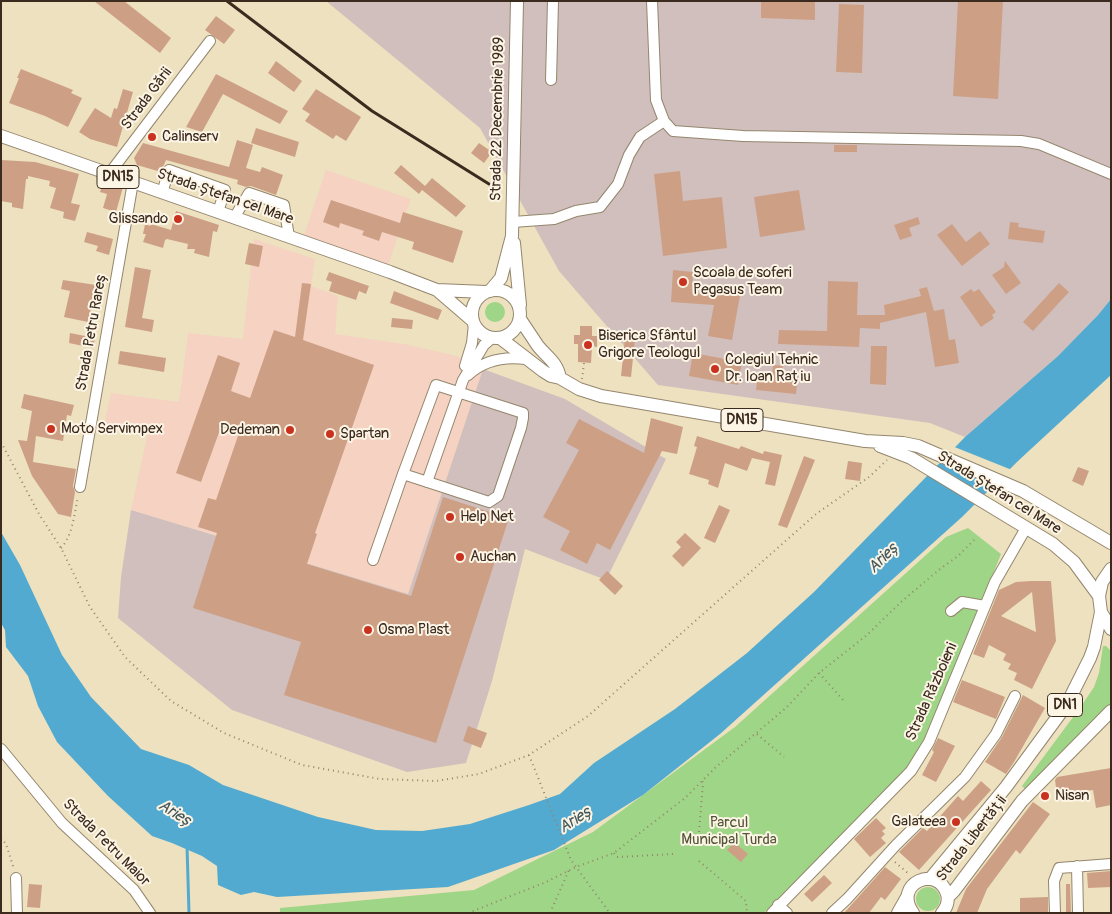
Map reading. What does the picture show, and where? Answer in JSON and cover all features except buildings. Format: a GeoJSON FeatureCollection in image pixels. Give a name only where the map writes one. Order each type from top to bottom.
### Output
{"type":"FeatureCollection","features":[{"type":"Feature","properties":{"kind":"main road","name":"Strada 22 Decembrie 1989"},"geometry":{"type":"LineString","coordinates":[[488,291],[501,278],[512,236],[517,1]]}},
{"type":"Feature","properties":{"kind":"main road","name":"Strada Ștefan cel Mare"},"geometry":{"type":"LineString","coordinates":[[1,136],[437,290],[495,290],[506,292],[514,297],[519,304],[521,316],[539,346],[554,361],[560,378]]}},
{"type":"Feature","properties":{"kind":"main road","name":"Strada 22 Decembrie 1989"},"geometry":{"type":"LineString","coordinates":[[512,236],[521,316]]}},
{"type":"Feature","properties":{"kind":"main road","name":"Strada Ștefan cel Mare"},"geometry":{"type":"LineString","coordinates":[[437,290],[473,323],[479,332],[496,338],[551,376],[560,378],[579,389],[627,402],[865,441],[903,443],[918,446],[1023,491],[1111,544]]}},
{"type":"Feature","properties":{"kind":"main road"},"geometry":{"type":"LineString","coordinates":[[473,323],[473,307],[476,300],[488,291]]}},
{"type":"Feature","properties":{"kind":"main road"},"geometry":{"type":"LineString","coordinates":[[496,338],[512,333],[517,327],[521,316]]}},
{"type":"Feature","properties":{"kind":"main road","name":"Strada Ștefan cel Mare"},"geometry":{"type":"LineString","coordinates":[[865,441],[911,458],[1053,544],[1074,562],[1099,596]]}},
{"type":"Feature","properties":{"kind":"main road","name":"DN1"},"geometry":{"type":"LineString","coordinates":[[1111,569],[1102,582],[1099,596],[1101,612],[1111,629]]}},
{"type":"Feature","properties":{"kind":"main road","name":"Strada Libertății"},"geometry":{"type":"LineString","coordinates":[[930,879],[1006,787],[1059,715],[1074,691],[1092,652],[1101,612]]}},
{"type":"Feature","properties":{"kind":"main road","name":"Strada Libertății"},"geometry":{"type":"LineString","coordinates":[[945,908],[954,891],[1022,801],[1111,711]]}},
{"type":"Feature","properties":{"kind":"main road","name":"DN1"},"geometry":{"type":"LineString","coordinates":[[898,913],[912,885],[918,881],[930,879],[938,882],[945,888],[945,908]]}},
{"type":"Feature","properties":{"kind":"main road"},"geometry":{"type":"LineString","coordinates":[[907,897],[908,906],[913,913]]}},
{"type":"Feature","properties":{"kind":"street"},"geometry":{"type":"LineString","coordinates":[[551,80],[553,1]]}},
{"type":"Feature","properties":{"kind":"street"},"geometry":{"type":"LineString","coordinates":[[652,1],[656,100],[664,121],[672,131],[744,136],[1021,141],[1039,144],[1111,174]]}},
{"type":"Feature","properties":{"kind":"street","name":"Strada Gării"},"geometry":{"type":"LineString","coordinates":[[109,174],[210,41]]}},
{"type":"Feature","properties":{"kind":"street"},"geometry":{"type":"LineString","coordinates":[[513,222],[554,219],[576,211],[600,207],[618,184],[629,155],[640,137],[664,121]]}},
{"type":"Feature","properties":{"kind":"street"},"geometry":{"type":"LineString","coordinates":[[162,193],[169,170],[225,190],[218,212]]}},
{"type":"Feature","properties":{"kind":"street","name":"Strada Petru Rareș"},"geometry":{"type":"LineString","coordinates":[[80,487],[133,182]]}},
{"type":"Feature","properties":{"kind":"street"},"geometry":{"type":"LineString","coordinates":[[234,218],[249,193],[284,205],[289,237]]}},
{"type":"Feature","properties":{"kind":"street"},"geometry":{"type":"LineString","coordinates":[[463,380],[464,369],[472,343],[473,323]]}},
{"type":"Feature","properties":{"kind":"street"},"geometry":{"type":"LineString","coordinates":[[427,482],[463,380],[479,352],[496,338]]}},
{"type":"Feature","properties":{"kind":"street"},"geometry":{"type":"LineString","coordinates":[[463,380],[476,368],[499,358],[514,357],[526,359]]}},
{"type":"Feature","properties":{"kind":"street"},"geometry":{"type":"LineString","coordinates":[[374,560],[403,474],[436,385],[523,413],[521,428],[498,496],[489,502],[403,474]]}},
{"type":"Feature","properties":{"kind":"street","name":"Strada Războieni"},"geometry":{"type":"LineString","coordinates":[[775,909],[910,771],[929,742],[995,582],[1026,528]]}},
{"type":"Feature","properties":{"kind":"street"},"geometry":{"type":"LineString","coordinates":[[951,611],[962,602],[985,606]]}},
{"type":"Feature","properties":{"kind":"street"},"geometry":{"type":"LineString","coordinates":[[832,913],[886,855],[965,777],[996,734],[1015,696]]}},
{"type":"Feature","properties":{"kind":"street","name":"Strada Petru Maior"},"geometry":{"type":"LineString","coordinates":[[1,749],[62,823],[134,890],[150,913]]}},
{"type":"Feature","properties":{"kind":"street"},"geometry":{"type":"LineString","coordinates":[[1055,913],[1054,881],[1059,868],[1111,864]]}},
{"type":"Feature","properties":{"kind":"street"},"geometry":{"type":"LineString","coordinates":[[1077,866],[1078,913]]}},
{"type":"Feature","properties":{"kind":"street"},"geometry":{"type":"LineString","coordinates":[[16,878],[16,913]]}},
{"type":"Feature","properties":{"kind":"street"},"geometry":{"type":"LineString","coordinates":[[775,909],[787,913]]}},
{"type":"Feature","properties":{"kind":"path"},"geometry":{"type":"LineString","coordinates":[[579,389],[584,363]]}},
{"type":"Feature","properties":{"kind":"path"},"geometry":{"type":"LineString","coordinates":[[1,442],[39,514],[60,548],[90,607],[125,657],[171,701],[224,733],[302,765],[380,779],[436,781],[479,774],[529,754],[588,716],[816,514],[869,478],[889,458]]}},
{"type":"Feature","properties":{"kind":"path"},"geometry":{"type":"LineString","coordinates":[[60,548],[66,543],[70,531],[80,487]]}},
{"type":"Feature","properties":{"kind":"path"},"geometry":{"type":"LineString","coordinates":[[468,913],[614,853],[685,798],[702,780],[788,707],[819,674],[867,635],[901,602],[958,556],[976,538]]}},
{"type":"Feature","properties":{"kind":"path"},"geometry":{"type":"LineString","coordinates":[[819,674],[844,701]]}},
{"type":"Feature","properties":{"kind":"path"},"geometry":{"type":"LineString","coordinates":[[757,734],[784,756]]}},
{"type":"Feature","properties":{"kind":"path"},"geometry":{"type":"LineString","coordinates":[[529,754],[536,776],[571,860],[609,912]]}},
{"type":"Feature","properties":{"kind":"path"},"geometry":{"type":"LineString","coordinates":[[699,832],[702,780]]}},
{"type":"Feature","properties":{"kind":"path"},"geometry":{"type":"LineString","coordinates":[[1,838],[6,844],[16,878]]}},
{"type":"Feature","properties":{"kind":"path"},"geometry":{"type":"LineString","coordinates":[[614,853],[617,857],[674,854]]}},
{"type":"Feature","properties":{"kind":"path"},"geometry":{"type":"LineString","coordinates":[[886,855],[910,875]]}},
{"type":"Feature","properties":{"kind":"path"},"geometry":{"type":"LineString","coordinates":[[699,861],[746,902],[747,913]]}},
{"type":"Feature","properties":{"kind":"path"},"geometry":{"type":"LineString","coordinates":[[550,913],[569,870]]}},
{"type":"Feature","properties":{"kind":"shaded area"},"geometry":{"type":"Polygon","coordinates":[[[326,1],[1111,1],[1111,299],[1058,356],[965,437],[930,423],[658,385],[559,271],[480,128],[326,1]]]}},
{"type":"Feature","properties":{"kind":"shaded area"},"geometry":{"type":"Polygon","coordinates":[[[326,170],[411,199],[388,265],[304,235],[326,170]]]}},
{"type":"Feature","properties":{"kind":"shaded area"},"geometry":{"type":"Polygon","coordinates":[[[254,239],[315,259],[311,286],[338,296],[335,334],[404,344],[457,356],[483,369],[408,594],[131,510],[148,432],[104,424],[111,393],[179,402],[188,333],[243,339],[254,239]]]}},
{"type":"Feature","properties":{"kind":"shaded area"},"geometry":{"type":"Polygon","coordinates":[[[483,369],[565,399],[666,459],[606,580],[525,549],[492,681],[466,763],[407,772],[232,710],[118,618],[121,577],[131,510],[408,594],[483,369]]]}},
{"type":"Feature","properties":{"kind":"green space"},"geometry":{"type":"Polygon","coordinates":[[[495,302],[502,305],[505,312],[502,319],[495,322],[488,319],[485,312],[488,305],[495,302]]]}},
{"type":"Feature","properties":{"kind":"green space","name":"Parcul Municipal Turda"},"geometry":{"type":"Polygon","coordinates":[[[968,528],[1001,554],[927,740],[909,767],[764,913],[280,913],[280,908],[474,890],[593,832],[735,727],[946,537],[968,528]]]}},
{"type":"Feature","properties":{"kind":"green space"},"geometry":{"type":"Polygon","coordinates":[[[1103,646],[1106,646],[1111,651],[1111,705],[1025,789],[1022,786],[1094,687],[1099,673],[1103,646]]]}},
{"type":"Feature","properties":{"kind":"green space"},"geometry":{"type":"Polygon","coordinates":[[[928,887],[936,891],[940,899],[936,907],[928,911],[920,907],[916,899],[920,891],[928,887]]]}},
{"type":"Feature","properties":{"kind":"water","name":"Arieș"},"geometry":{"type":"Polygon","coordinates":[[[1111,299],[1111,375],[1018,461],[962,517],[720,734],[643,795],[554,850],[448,887],[277,897],[254,892],[241,895],[218,885],[217,866],[202,856],[152,836],[108,796],[57,742],[38,706],[28,676],[6,647],[5,630],[1,623],[1,532],[20,565],[62,655],[91,697],[141,749],[189,765],[223,785],[318,817],[376,830],[422,831],[470,824],[560,794],[594,763],[675,709],[747,653],[814,592],[965,437],[1058,356],[1111,299]]]}},
{"type":"Feature","properties":{"kind":"pier"},"geometry":{"type":"Polygon","coordinates":[[[952,446],[1012,470],[998,484],[940,459],[952,446]]]}},
{"type":"Feature","properties":{"kind":"waterway"},"geometry":{"type":"LineString","coordinates":[[187,846],[189,913]]}},
{"type":"Feature","properties":{"kind":"railway"},"geometry":{"type":"LineString","coordinates":[[227,1],[372,111],[489,184]]}},
{"type":"Feature","properties":{"kind":"place","name":"Calinserv"},"geometry":{"type":"Point","coordinates":[152,137]}},
{"type":"Feature","properties":{"kind":"place","name":"Glissando"},"geometry":{"type":"Point","coordinates":[178,219]}},
{"type":"Feature","properties":{"kind":"place","name":"Scoala de soferi Pegasus Team"},"geometry":{"type":"Point","coordinates":[683,282]}},
{"type":"Feature","properties":{"kind":"place","name":"Biserica Sfântul Grigore Teologul"},"geometry":{"type":"Point","coordinates":[588,345]}},
{"type":"Feature","properties":{"kind":"place","name":"Colegiul Tehnic Dr. Ioan Rațiu"},"geometry":{"type":"Point","coordinates":[715,369]}},
{"type":"Feature","properties":{"kind":"place","name":"Moto Servimpex"},"geometry":{"type":"Point","coordinates":[51,429]}},
{"type":"Feature","properties":{"kind":"place","name":"Dedeman"},"geometry":{"type":"Point","coordinates":[290,430]}},
{"type":"Feature","properties":{"kind":"place","name":"Spartan"},"geometry":{"type":"Point","coordinates":[330,434]}},
{"type":"Feature","properties":{"kind":"place","name":"Help Net"},"geometry":{"type":"Point","coordinates":[450,517]}},
{"type":"Feature","properties":{"kind":"place","name":"Auchan"},"geometry":{"type":"Point","coordinates":[460,557]}},
{"type":"Feature","properties":{"kind":"place","name":"Osma Plast"},"geometry":{"type":"Point","coordinates":[368,630]}},
{"type":"Feature","properties":{"kind":"place","name":"Nisan"},"geometry":{"type":"Point","coordinates":[1045,796]}},
{"type":"Feature","properties":{"kind":"place","name":"Galateea"},"geometry":{"type":"Point","coordinates":[956,822]}}]}
